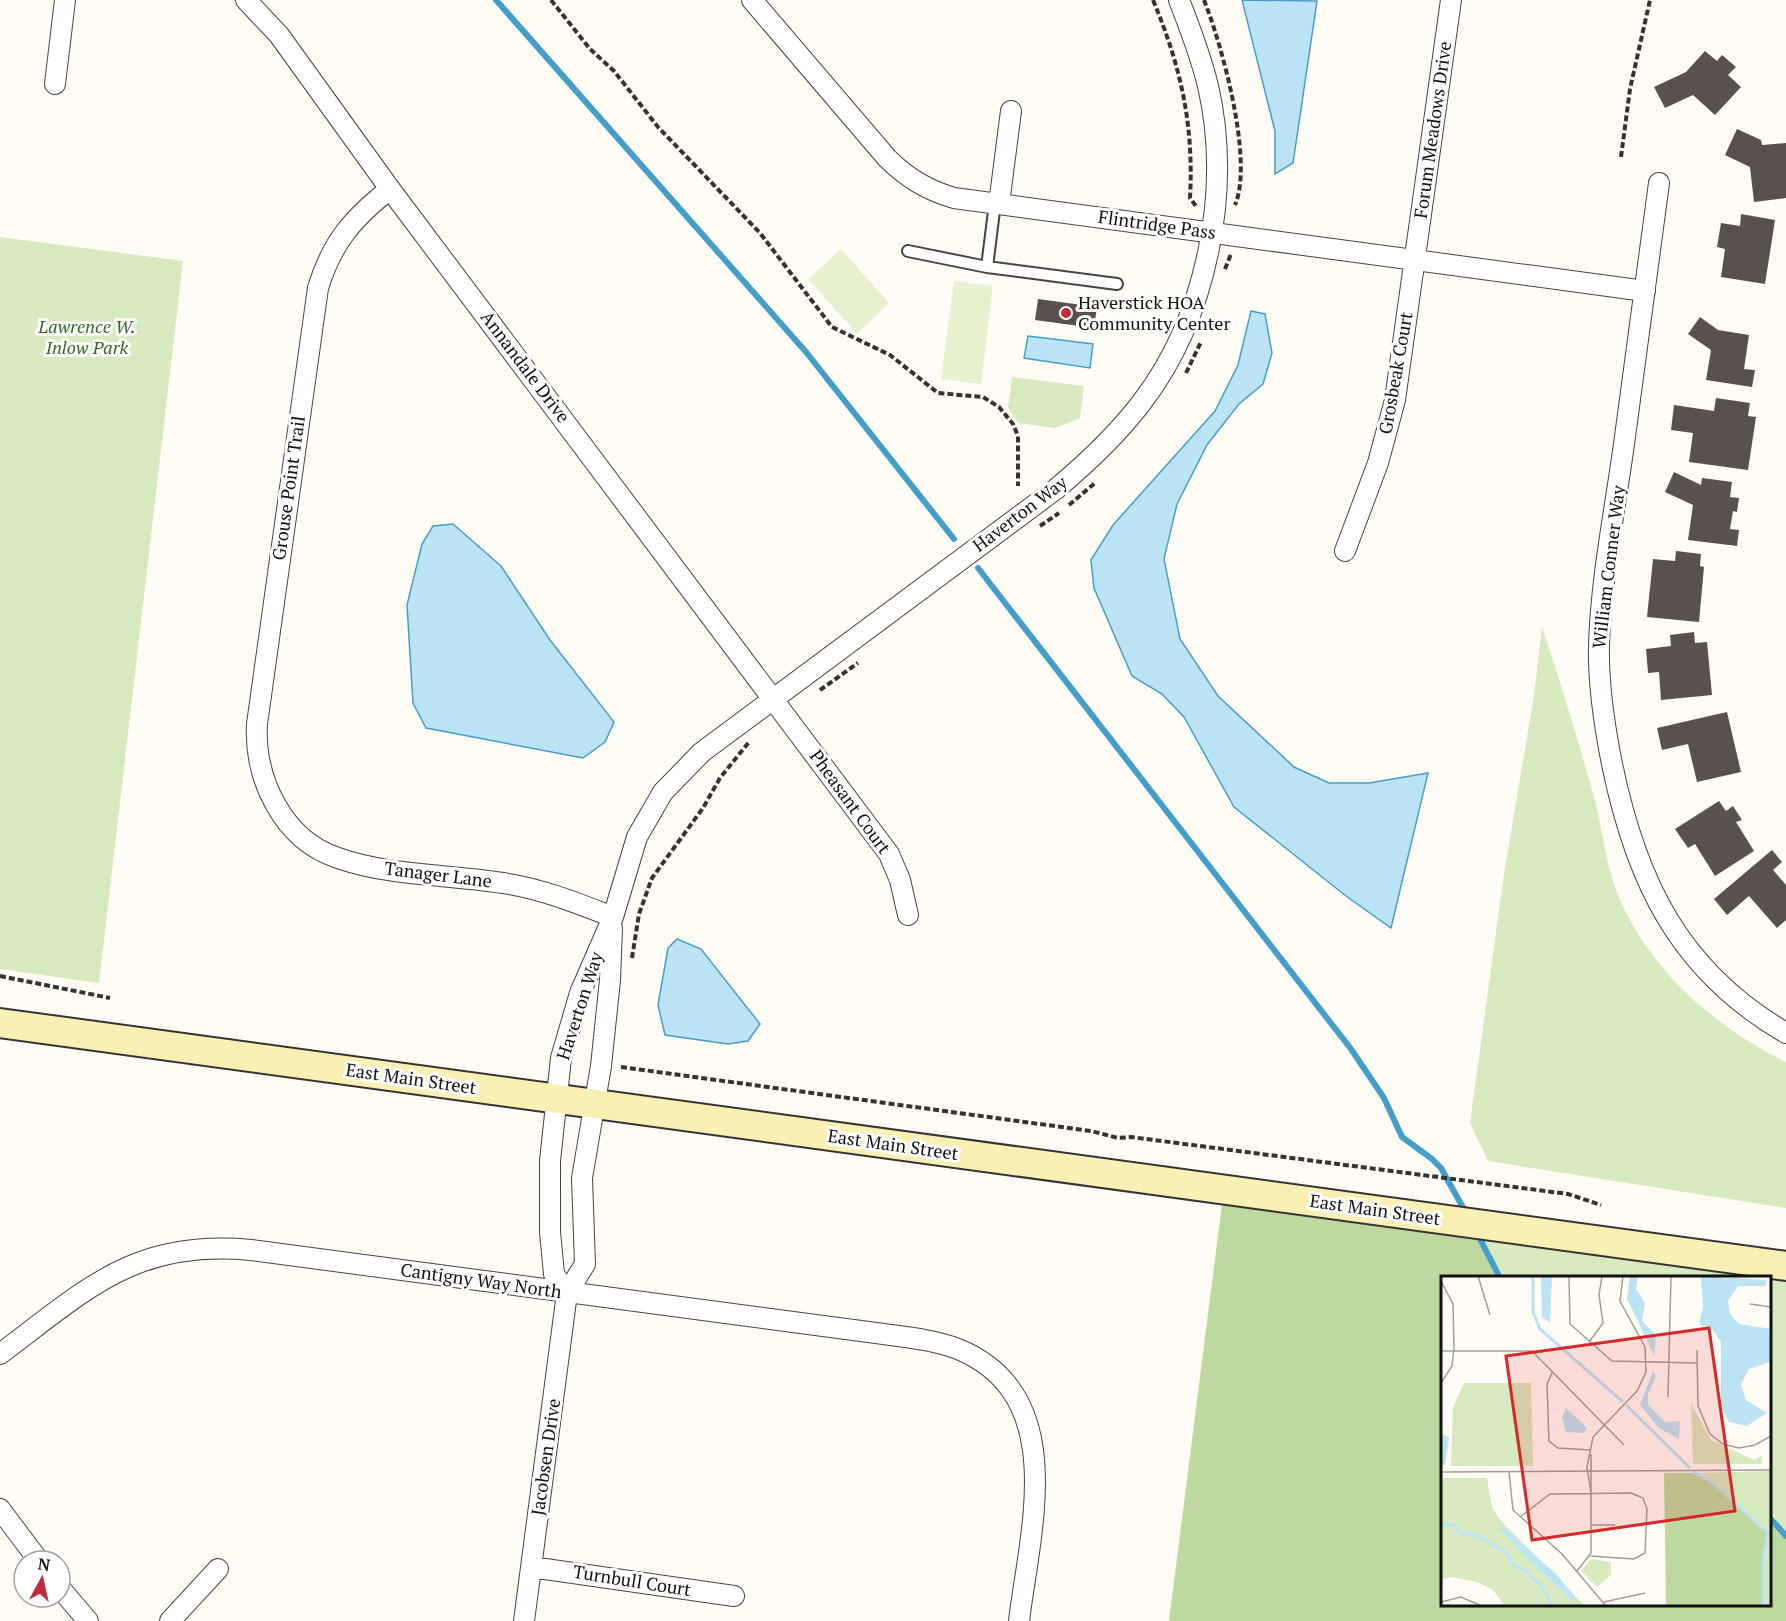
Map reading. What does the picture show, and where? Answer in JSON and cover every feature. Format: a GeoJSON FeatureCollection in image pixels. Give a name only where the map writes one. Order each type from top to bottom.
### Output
{"type":"FeatureCollection","features":[{"type":"Feature","properties":{"kind":"main road","name":"East Main Street"},"geometry":{"type":"LineString","coordinates":[[0,1023],[1786,1266]]}},
{"type":"Feature","properties":{"kind":"street"},"geometry":{"type":"LineString","coordinates":[[55,84],[65,0]]}},
{"type":"Feature","properties":{"kind":"street","name":"Annandale Drive"},"geometry":{"type":"LineString","coordinates":[[246,0],[279,35],[390,189],[773,698]]}},
{"type":"Feature","properties":{"kind":"street","name":"Flintridge Pass"},"geometry":{"type":"LineString","coordinates":[[752,0],[905,175],[940,194],[997,204],[1645,291]]}},
{"type":"Feature","properties":{"kind":"street","name":"Haverton Way"},"geometry":{"type":"LineString","coordinates":[[556,1098],[561,1058],[580,993],[613,917],[632,850],[642,825],[663,792],[702,752],[1056,489],[1108,442],[1142,403],[1179,339],[1193,306],[1210,232],[1216,171],[1212,111],[1198,52],[1179,0]]}},
{"type":"Feature","properties":{"kind":"street","name":"Forum Meadows Drive"},"geometry":{"type":"LineString","coordinates":[[1414,261],[1451,0]]}},
{"type":"Feature","properties":{"kind":"street"},"geometry":{"type":"LineString","coordinates":[[997,204],[1011,111]]}},
{"type":"Feature","properties":{"kind":"street","name":"William Conner Way"},"geometry":{"type":"LineString","coordinates":[[1659,183],[1600,622],[1599,681],[1620,804],[1634,852],[1667,919],[1711,975],[1746,1006],[1786,1033]]}},
{"type":"Feature","properties":{"kind":"street","name":"Grouse Point Trail"},"geometry":{"type":"LineString","coordinates":[[278,809],[260,768],[257,724],[315,304],[324,267],[340,238],[361,211],[390,189]]}},
{"type":"Feature","properties":{"kind":"street","name":"Grosbeak Court"},"geometry":{"type":"LineString","coordinates":[[1346,551],[1391,417],[1414,261]]}},
{"type":"Feature","properties":{"kind":"street","name":"Pheasant Court"},"geometry":{"type":"LineString","coordinates":[[773,698],[889,854],[900,880],[908,915]]}},
{"type":"Feature","properties":{"kind":"street","name":"Tanager Lane"},"geometry":{"type":"LineString","coordinates":[[278,809],[290,825],[313,845],[338,858],[368,866],[522,887],[613,917]]}},
{"type":"Feature","properties":{"kind":"street","name":"Haverton Way"},"geometry":{"type":"LineString","coordinates":[[594,1103],[610,980],[613,917]]}},
{"type":"Feature","properties":{"kind":"street"},"geometry":{"type":"LineString","coordinates":[[556,1098],[549,1178],[551,1259],[554,1274],[567,1293]]}},
{"type":"Feature","properties":{"kind":"street","name":"Jacobsen Drive"},"geometry":{"type":"LineString","coordinates":[[524,1621],[567,1293],[585,1264],[582,1178],[594,1103]]}},
{"type":"Feature","properties":{"kind":"street","name":"Cantigny Way North"},"geometry":{"type":"LineString","coordinates":[[0,1354],[97,1282],[152,1256],[193,1249],[251,1250],[917,1339],[960,1350],[985,1365],[1011,1391],[1019,1404],[1035,1454],[1035,1491],[1019,1621]]}},
{"type":"Feature","properties":{"kind":"street"},"geometry":{"type":"LineString","coordinates":[[0,1509],[30,1549]]}},
{"type":"Feature","properties":{"kind":"street","name":"Turnbull Court"},"geometry":{"type":"LineString","coordinates":[[531,1567],[734,1596]]}},
{"type":"Feature","properties":{"kind":"street"},"geometry":{"type":"LineString","coordinates":[[170,1621],[218,1569]]}},
{"type":"Feature","properties":{"kind":"street"},"geometry":{"type":"LineString","coordinates":[[72,1602],[88,1621]]}},
{"type":"Feature","properties":{"kind":"lane"},"geometry":{"type":"LineString","coordinates":[[987,267],[997,204]]}},
{"type":"Feature","properties":{"kind":"lane"},"geometry":{"type":"LineString","coordinates":[[908,251],[987,267],[1117,284]]}},
{"type":"Feature","properties":{"kind":"path"},"geometry":{"type":"LineString","coordinates":[[551,0],[590,49],[614,71],[658,128],[760,233],[832,327],[890,355],[938,393],[987,398],[1004,411],[1018,436],[1020,469],[1018,486]]}},
{"type":"Feature","properties":{"kind":"path"},"geometry":{"type":"LineString","coordinates":[[1153,0],[1170,42],[1186,98],[1192,158],[1192,202]]}},
{"type":"Feature","properties":{"kind":"path"},"geometry":{"type":"LineString","coordinates":[[1621,157],[1629,89],[1650,0]]}},
{"type":"Feature","properties":{"kind":"path"},"geometry":{"type":"LineString","coordinates":[[630,964],[639,914],[652,878],[703,808],[720,778],[754,738]]}},
{"type":"Feature","properties":{"kind":"path"},"geometry":{"type":"LineString","coordinates":[[0,976],[110,998]]}},
{"type":"Feature","properties":{"kind":"path"},"geometry":{"type":"LineString","coordinates":[[622,1059],[621,1069],[1085,1131],[1118,1138],[1131,1137],[1497,1184],[1580,1197],[1600,1205]]}},
{"type":"Feature","properties":{"kind":"green space","name":"Lawrence W. Inlow Park"},"geometry":{"type":"Polygon","coordinates":[[[0,237],[183,261],[99,983],[0,969],[0,237]]]}},
{"type":"Feature","properties":{"kind":"green space"},"geometry":{"type":"Polygon","coordinates":[[[841,249],[889,303],[857,334],[808,279],[841,249]]]}},
{"type":"Feature","properties":{"kind":"green space"},"geometry":{"type":"Polygon","coordinates":[[[954,281],[993,286],[981,384],[941,379],[954,281]]]}},
{"type":"Feature","properties":{"kind":"green space"},"geometry":{"type":"Polygon","coordinates":[[[1012,377],[1084,386],[1080,418],[1055,428],[1018,423],[1008,408],[1012,377]]]}},
{"type":"Feature","properties":{"kind":"green space"},"geometry":{"type":"Polygon","coordinates":[[[1542,627],[1594,797],[1614,883],[1631,922],[1647,948],[1666,972],[1710,1014],[1734,1032],[1786,1062],[1786,1208],[1488,1161],[1470,1123],[1504,874],[1534,696],[1542,627]]]}},
{"type":"Feature","properties":{"kind":"green space"},"geometry":{"type":"Polygon","coordinates":[[[1222,1204],[1479,1236],[1500,1276],[1441,1276],[1441,1606],[1771,1606],[1771,1519],[1786,1536],[1786,1621],[1169,1621],[1222,1204]]]}},
{"type":"Feature","properties":{"kind":"green space"},"geometry":{"type":"Polygon","coordinates":[[[1479,1236],[1786,1275],[1786,1536],[1771,1512],[1771,1276],[1499,1276],[1479,1236]]]}},
{"type":"Feature","properties":{"kind":"water"},"geometry":{"type":"Polygon","coordinates":[[[1242,0],[1317,1],[1293,163],[1275,174],[1275,131],[1242,0]]]}},
{"type":"Feature","properties":{"kind":"water"},"geometry":{"type":"Polygon","coordinates":[[[1251,311],[1265,314],[1272,353],[1263,384],[1239,404],[1207,445],[1177,504],[1164,559],[1180,639],[1218,696],[1294,767],[1329,783],[1369,783],[1428,773],[1391,928],[1346,896],[1234,807],[1184,717],[1162,694],[1132,676],[1094,588],[1091,560],[1113,525],[1215,411],[1238,365],[1251,311]]]}},
{"type":"Feature","properties":{"kind":"water"},"geometry":{"type":"Polygon","coordinates":[[[1028,336],[1093,344],[1090,368],[1024,358],[1028,336]]]}},
{"type":"Feature","properties":{"kind":"water"},"geometry":{"type":"Polygon","coordinates":[[[453,524],[501,566],[550,640],[614,722],[605,742],[583,758],[426,728],[413,703],[407,605],[422,544],[433,526],[453,524]]]}},
{"type":"Feature","properties":{"kind":"water"},"geometry":{"type":"Polygon","coordinates":[[[677,939],[701,949],[760,1024],[748,1041],[728,1044],[665,1035],[658,1005],[668,948],[677,939]]]}},
{"type":"Feature","properties":{"kind":"building"},"geometry":{"type":"Polygon","coordinates":[[[1705,51],[1717,61],[1722,55],[1736,67],[1728,75],[1741,87],[1715,115],[1693,95],[1665,108],[1654,87],[1686,72],[1705,51]]]}},
{"type":"Feature","properties":{"kind":"building"},"geometry":{"type":"Polygon","coordinates":[[[1737,129],[1761,140],[1762,145],[1786,143],[1786,198],[1754,202],[1750,167],[1725,155],[1737,129]]]}},
{"type":"Feature","properties":{"kind":"building"},"geometry":{"type":"Polygon","coordinates":[[[1741,214],[1775,220],[1765,284],[1721,277],[1725,249],[1717,247],[1721,223],[1740,226],[1741,214]]]}},
{"type":"Feature","properties":{"kind":"building","name":"Haverstick HOA Community Center"},"geometry":{"type":"Polygon","coordinates":[[[1038,299],[1097,307],[1094,328],[1035,320],[1038,299]]]}},
{"type":"Feature","properties":{"kind":"building"},"geometry":{"type":"Polygon","coordinates":[[[1700,317],[1718,330],[1749,335],[1744,369],[1755,370],[1752,387],[1706,380],[1711,350],[1688,334],[1700,317]]]}},
{"type":"Feature","properties":{"kind":"building"},"geometry":{"type":"Polygon","coordinates":[[[1716,398],[1750,403],[1748,416],[1756,417],[1748,470],[1689,462],[1693,433],[1671,430],[1674,405],[1714,411],[1716,398]]]}},
{"type":"Feature","properties":{"kind":"building"},"geometry":{"type":"Polygon","coordinates":[[[1674,472],[1701,485],[1702,478],[1732,482],[1730,497],[1739,498],[1737,512],[1733,511],[1730,529],[1739,530],[1737,546],[1688,540],[1693,505],[1665,492],[1674,472]]]}},
{"type":"Feature","properties":{"kind":"building"},"geometry":{"type":"Polygon","coordinates":[[[1676,551],[1701,554],[1700,566],[1704,567],[1699,622],[1647,617],[1653,559],[1675,561],[1676,551]]]}},
{"type":"Feature","properties":{"kind":"building"},"geometry":{"type":"Polygon","coordinates":[[[1694,632],[1695,643],[1707,642],[1712,695],[1661,700],[1659,672],[1648,673],[1646,649],[1671,646],[1670,635],[1694,632]]]}},
{"type":"Feature","properties":{"kind":"building"},"geometry":{"type":"Polygon","coordinates":[[[1727,712],[1741,772],[1697,782],[1688,744],[1662,750],[1657,728],[1727,712]]]}},
{"type":"Feature","properties":{"kind":"building"},"geometry":{"type":"Polygon","coordinates":[[[1719,801],[1726,811],[1733,806],[1742,820],[1736,822],[1754,851],[1715,876],[1695,844],[1688,848],[1675,829],[1719,801]]]}},
{"type":"Feature","properties":{"kind":"building"},"geometry":{"type":"Polygon","coordinates":[[[1772,850],[1782,862],[1773,870],[1786,885],[1786,920],[1777,928],[1749,896],[1727,915],[1714,899],[1772,850]]]}},
{"type":"Feature","properties":{"kind":"waterway"},"geometry":{"type":"LineString","coordinates":[[496,0],[806,352],[954,539]]}},
{"type":"Feature","properties":{"kind":"waterway"},"geometry":{"type":"LineString","coordinates":[[978,568],[1351,1049],[1384,1098],[1402,1137],[1441,1168],[1466,1213]]}},
{"type":"Feature","properties":{"kind":"waterway"},"geometry":{"type":"LineString","coordinates":[[1477,1233],[1499,1276]]}},
{"type":"Feature","properties":{"kind":"waterway"},"geometry":{"type":"LineString","coordinates":[[1771,1519],[1786,1536]]}},
{"type":"Feature","properties":{"kind":"place","name":"Haverstick HOA Community Center"},"geometry":{"type":"Point","coordinates":[1066,313]}}]}
